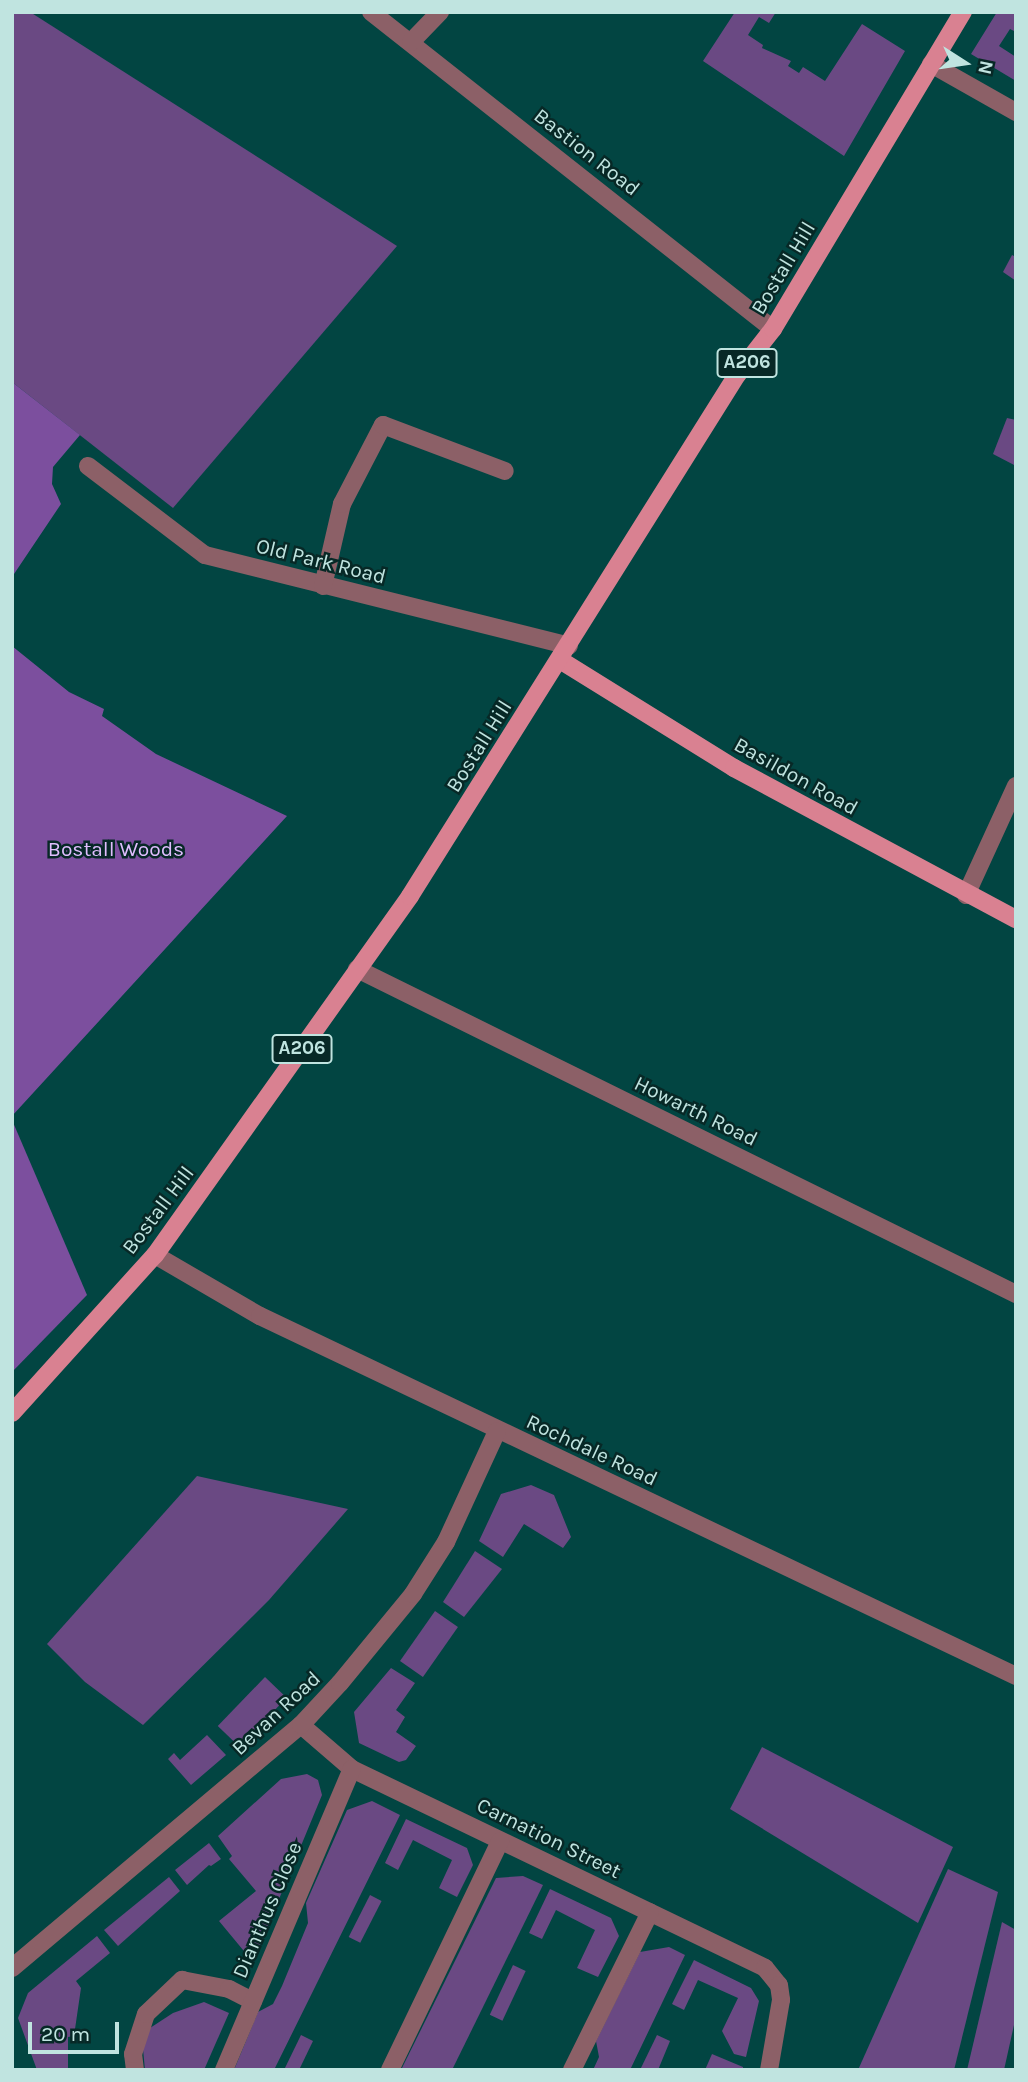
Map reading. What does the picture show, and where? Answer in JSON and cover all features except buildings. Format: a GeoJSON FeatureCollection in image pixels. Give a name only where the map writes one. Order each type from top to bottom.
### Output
{"type":"FeatureCollection","features":[{"type":"Feature","properties":{"kind":"main road","name":"A206"},"geometry":{"type":"LineString","coordinates":[[931,64],[963,12]]}},
{"type":"Feature","properties":{"kind":"main road","name":"Bostall Hill"},"geometry":{"type":"LineString","coordinates":[[12,1413],[155,1255],[410,897],[737,376],[773,329],[931,64]]}},
{"type":"Feature","properties":{"kind":"main road","name":"Basildon Road"},"geometry":{"type":"LineString","coordinates":[[565,653],[734,768],[1016,919]]}},
{"type":"Feature","properties":{"kind":"street","name":"Bastion Road"},"geometry":{"type":"LineString","coordinates":[[371,12],[773,329]]}},
{"type":"Feature","properties":{"kind":"street"},"geometry":{"type":"LineString","coordinates":[[411,42],[440,12]]}},
{"type":"Feature","properties":{"kind":"street"},"geometry":{"type":"LineString","coordinates":[[931,64],[1016,112]]}},
{"type":"Feature","properties":{"kind":"street"},"geometry":{"type":"LineString","coordinates":[[323,586],[342,504],[383,425],[505,471]]}},
{"type":"Feature","properties":{"kind":"street","name":"Old Park Road"},"geometry":{"type":"LineString","coordinates":[[88,467],[205,555],[565,653]]}},
{"type":"Feature","properties":{"kind":"street"},"geometry":{"type":"LineString","coordinates":[[967,895],[1016,786]]}},
{"type":"Feature","properties":{"kind":"street","name":"Howarth Road"},"geometry":{"type":"LineString","coordinates":[[357,969],[1016,1294]]}},
{"type":"Feature","properties":{"kind":"street","name":"Rochdale Road"},"geometry":{"type":"LineString","coordinates":[[155,1255],[260,1316],[1016,1676]]}},
{"type":"Feature","properties":{"kind":"street","name":"Bevan Road"},"geometry":{"type":"LineString","coordinates":[[12,1968],[302,1726],[376,1642],[418,1585],[451,1532],[497,1431]]}},
{"type":"Feature","properties":{"kind":"street","name":"Carnation Street"},"geometry":{"type":"LineString","coordinates":[[302,1726],[352,1769],[757,1963],[774,1976],[779,1985],[781,2009],[769,2070]]}},
{"type":"Feature","properties":{"kind":"street","name":"Dianthus Close"},"geometry":{"type":"LineString","coordinates":[[224,2070],[352,1769]]}},
{"type":"Feature","properties":{"kind":"street"},"geometry":{"type":"LineString","coordinates":[[390,2070],[500,1841]]}},
{"type":"Feature","properties":{"kind":"street"},"geometry":{"type":"LineString","coordinates":[[572,2070],[650,1912]]}},
{"type":"Feature","properties":{"kind":"street"},"geometry":{"type":"LineString","coordinates":[[135,2070],[133,2054],[146,2014],[182,1980],[229,1989],[253,2001]]}},
{"type":"Feature","properties":{"kind":"shaded area"},"geometry":{"type":"Polygon","coordinates":[[[12,12],[30,12],[397,246],[173,508],[12,382],[12,12]]]}},
{"type":"Feature","properties":{"kind":"shaded area"},"geometry":{"type":"Polygon","coordinates":[[[735,12],[776,12],[769,23],[759,17],[748,35],[763,45],[762,48],[791,61],[788,66],[799,73],[803,67],[825,81],[862,24],[905,51],[844,156],[703,61],[735,12]]]}},
{"type":"Feature","properties":{"kind":"shaded area"},"geometry":{"type":"Polygon","coordinates":[[[997,12],[1016,12],[1016,32],[1010,29],[999,46],[1016,57],[1016,81],[971,54],[997,12]]]}},
{"type":"Feature","properties":{"kind":"shaded area"},"geometry":{"type":"Polygon","coordinates":[[[1012,255],[1016,257],[1016,281],[1003,272],[1012,255]]]}},
{"type":"Feature","properties":{"kind":"shaded area"},"geometry":{"type":"Polygon","coordinates":[[[1007,418],[1016,420],[1016,466],[993,454],[1007,418]]]}},
{"type":"Feature","properties":{"kind":"shaded area"},"geometry":{"type":"Polygon","coordinates":[[[197,1476],[348,1509],[269,1600],[143,1725],[85,1682],[47,1644],[197,1476]]]}},
{"type":"Feature","properties":{"kind":"shaded area"},"geometry":{"type":"Polygon","coordinates":[[[531,1485],[554,1495],[571,1537],[563,1548],[524,1524],[503,1557],[479,1541],[501,1494],[531,1485]]]}},
{"type":"Feature","properties":{"kind":"shaded area"},"geometry":{"type":"Polygon","coordinates":[[[475,1551],[502,1569],[464,1617],[443,1602],[475,1551]]]}},
{"type":"Feature","properties":{"kind":"shaded area"},"geometry":{"type":"Polygon","coordinates":[[[435,1611],[458,1627],[423,1677],[400,1661],[435,1611]]]}},
{"type":"Feature","properties":{"kind":"shaded area"},"geometry":{"type":"Polygon","coordinates":[[[391,1668],[415,1683],[396,1710],[405,1717],[396,1732],[416,1746],[406,1760],[399,1762],[359,1743],[354,1712],[391,1668]]]}},
{"type":"Feature","properties":{"kind":"shaded area"},"geometry":{"type":"Polygon","coordinates":[[[265,1677],[287,1698],[239,1747],[218,1726],[265,1677]]]}},
{"type":"Feature","properties":{"kind":"shaded area"},"geometry":{"type":"Polygon","coordinates":[[[207,1735],[226,1755],[191,1785],[168,1759],[174,1753],[180,1760],[207,1735]]]}},
{"type":"Feature","properties":{"kind":"shaded area"},"geometry":{"type":"Polygon","coordinates":[[[762,1747],[953,1847],[918,1923],[730,1809],[762,1747]]]}},
{"type":"Feature","properties":{"kind":"shaded area"},"geometry":{"type":"Polygon","coordinates":[[[307,1774],[318,1780],[322,1795],[253,1962],[219,1921],[256,1891],[229,1859],[232,1856],[218,1836],[281,1779],[307,1774]]]}},
{"type":"Feature","properties":{"kind":"shaded area"},"geometry":{"type":"Polygon","coordinates":[[[372,1801],[400,1815],[274,2070],[234,2070],[258,2012],[273,2004],[282,1986],[308,1923],[306,1903],[347,1810],[372,1801]]]}},
{"type":"Feature","properties":{"kind":"shaded area"},"geometry":{"type":"Polygon","coordinates":[[[406,1819],[467,1848],[473,1865],[457,1897],[439,1888],[452,1860],[413,1840],[398,1870],[385,1863],[406,1819]]]}},
{"type":"Feature","properties":{"kind":"shaded area"},"geometry":{"type":"Polygon","coordinates":[[[209,1843],[221,1859],[209,1865],[187,1885],[175,1870],[209,1843]]]}},
{"type":"Feature","properties":{"kind":"shaded area"},"geometry":{"type":"Polygon","coordinates":[[[948,1869],[998,1892],[954,2070],[858,2070],[948,1869]]]}},
{"type":"Feature","properties":{"kind":"shaded area"},"geometry":{"type":"Polygon","coordinates":[[[523,1876],[543,1885],[452,2070],[401,2070],[496,1878],[523,1876]]]}},
{"type":"Feature","properties":{"kind":"shaded area"},"geometry":{"type":"Polygon","coordinates":[[[169,1877],[180,1891],[118,1946],[104,1930],[169,1877]]]}},
{"type":"Feature","properties":{"kind":"shaded area"},"geometry":{"type":"Polygon","coordinates":[[[550,1889],[611,1918],[619,1936],[598,1977],[577,1968],[595,1930],[556,1910],[542,1939],[529,1933],[550,1889]]]}},
{"type":"Feature","properties":{"kind":"shaded area"},"geometry":{"type":"Polygon","coordinates":[[[370,1895],[382,1901],[360,1943],[349,1937],[370,1895]]]}},
{"type":"Feature","properties":{"kind":"shaded area"},"geometry":{"type":"Polygon","coordinates":[[[1002,1922],[1016,1930],[1016,2016],[1004,2070],[967,2070],[1002,1922]]]}},
{"type":"Feature","properties":{"kind":"shaded area"},"geometry":{"type":"Polygon","coordinates":[[[97,1936],[110,1953],[76,1981],[81,1988],[74,2036],[68,2037],[68,2070],[37,2070],[18,2018],[28,1993],[97,1936]]]}},
{"type":"Feature","properties":{"kind":"shaded area"},"geometry":{"type":"Polygon","coordinates":[[[669,1947],[685,1955],[630,2070],[593,2070],[599,2057],[596,2041],[640,1952],[669,1947]]]}},
{"type":"Feature","properties":{"kind":"shaded area"},"geometry":{"type":"Polygon","coordinates":[[[694,1960],[751,1988],[759,2001],[746,2057],[734,2054],[722,2031],[738,1998],[698,1980],[684,2010],[672,2004],[694,1960]]]}},
{"type":"Feature","properties":{"kind":"shaded area"},"geometry":{"type":"Polygon","coordinates":[[[513,1965],[526,1971],[502,2021],[490,2015],[513,1965]]]}},
{"type":"Feature","properties":{"kind":"shaded area"},"geometry":{"type":"Polygon","coordinates":[[[204,2002],[229,2013],[204,2070],[145,2070],[143,2049],[150,2028],[173,2013],[204,2002]]]}},
{"type":"Feature","properties":{"kind":"shaded area"},"geometry":{"type":"Polygon","coordinates":[[[301,2035],[313,2041],[299,2070],[284,2070],[301,2035]]]}},
{"type":"Feature","properties":{"kind":"shaded area"},"geometry":{"type":"Polygon","coordinates":[[[657,2035],[670,2041],[658,2070],[640,2070],[657,2035]]]}},
{"type":"Feature","properties":{"kind":"shaded area"},"geometry":{"type":"Polygon","coordinates":[[[712,2054],[743,2067],[743,2070],[705,2070],[712,2054]]]}},
{"type":"Feature","properties":{"kind":"green space"},"geometry":{"type":"Polygon","coordinates":[[[12,382],[80,435],[53,467],[52,484],[61,504],[12,577],[12,382]]]}},
{"type":"Feature","properties":{"kind":"green space","name":"Bostall Woods"},"geometry":{"type":"Polygon","coordinates":[[[12,646],[69,692],[104,709],[102,716],[156,754],[287,816],[12,1116],[12,646]]]}},
{"type":"Feature","properties":{"kind":"green space"},"geometry":{"type":"Polygon","coordinates":[[[12,1120],[87,1295],[12,1372],[12,1120]]]}}]}
